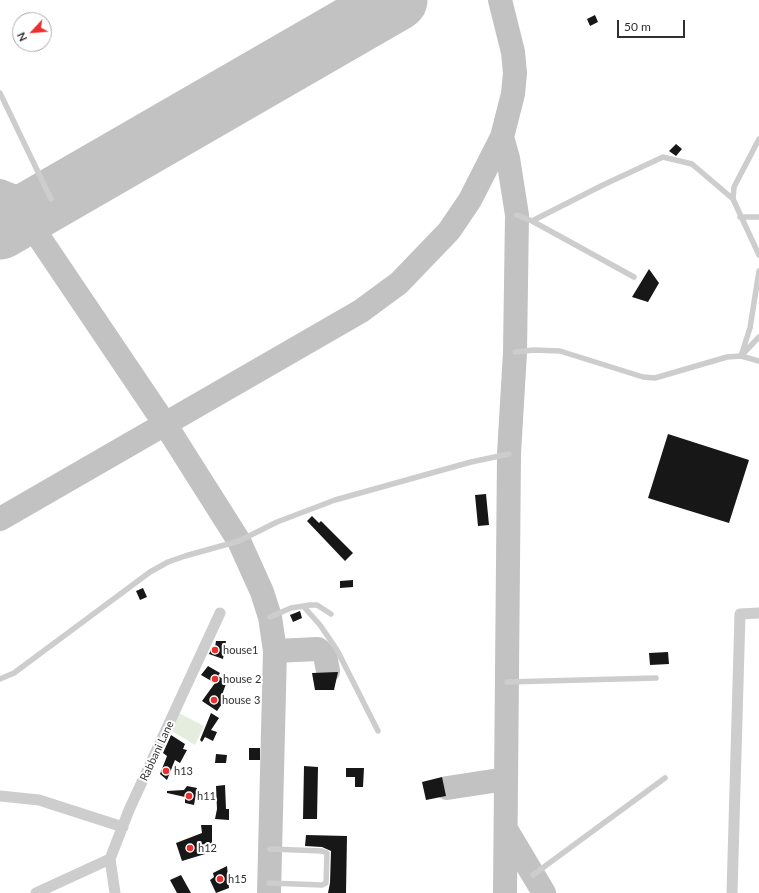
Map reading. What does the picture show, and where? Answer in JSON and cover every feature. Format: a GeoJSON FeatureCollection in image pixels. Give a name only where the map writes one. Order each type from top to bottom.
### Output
{"type":"FeatureCollection","features":[{"type":"Feature","properties":{"kind":"street","name":"Rabbani Lane"},"geometry":{"type":"LineString","coordinates":[[115,893],[110,859],[122,827],[220,613]]}},
{"type":"Feature","properties":{"kind":"street"},"geometry":{"type":"LineString","coordinates":[[732,893],[740,614],[759,613]]}},
{"type":"Feature","properties":{"kind":"street"},"geometry":{"type":"LineString","coordinates":[[0,796],[39,800],[122,827]]}},
{"type":"Feature","properties":{"kind":"street"},"geometry":{"type":"LineString","coordinates":[[36,893],[110,859]]}},
{"type":"Feature","properties":{"kind":"lane"},"geometry":{"type":"LineString","coordinates":[[0,93],[51,199]]}},
{"type":"Feature","properties":{"kind":"lane"},"geometry":{"type":"LineString","coordinates":[[759,139],[734,187],[733,199],[740,217],[759,255]]}},
{"type":"Feature","properties":{"kind":"lane"},"geometry":{"type":"LineString","coordinates":[[532,221],[663,157],[692,164],[733,199]]}},
{"type":"Feature","properties":{"kind":"lane"},"geometry":{"type":"LineString","coordinates":[[517,215],[532,221],[634,277]]}},
{"type":"Feature","properties":{"kind":"lane"},"geometry":{"type":"LineString","coordinates":[[740,217],[759,217]]}},
{"type":"Feature","properties":{"kind":"lane"},"geometry":{"type":"LineString","coordinates":[[741,356],[750,328],[759,270]]}},
{"type":"Feature","properties":{"kind":"lane"},"geometry":{"type":"LineString","coordinates":[[741,356],[759,338]]}},
{"type":"Feature","properties":{"kind":"lane"},"geometry":{"type":"LineString","coordinates":[[515,352],[534,350],[560,351],[643,377],[655,378],[727,357],[741,356],[759,362]]}},
{"type":"Feature","properties":{"kind":"lane"},"geometry":{"type":"LineString","coordinates":[[0,679],[14,673],[150,572],[168,562],[239,541],[277,522],[335,500],[471,462],[509,454]]}},
{"type":"Feature","properties":{"kind":"lane"},"geometry":{"type":"LineString","coordinates":[[270,617],[291,608],[310,605],[317,606],[331,614]]}},
{"type":"Feature","properties":{"kind":"lane"},"geometry":{"type":"LineString","coordinates":[[304,607],[320,625],[337,650],[378,731]]}},
{"type":"Feature","properties":{"kind":"lane"},"geometry":{"type":"LineString","coordinates":[[507,682],[656,678]]}},
{"type":"Feature","properties":{"kind":"lane"},"geometry":{"type":"LineString","coordinates":[[533,875],[665,778]]}},
{"type":"Feature","properties":{"kind":"lane"},"geometry":{"type":"LineString","coordinates":[[269,883],[322,885],[326,883],[327,854],[322,851],[270,849]]}},
{"type":"Feature","properties":{"kind":"green space"},"geometry":{"type":"Polygon","coordinates":[[[177,712],[204,726],[195,745],[170,730],[177,712]]]}},
{"type":"Feature","properties":{"kind":"building"},"geometry":{"type":"Polygon","coordinates":[[[595,15],[598,22],[590,26],[587,19],[595,15]]]}},
{"type":"Feature","properties":{"kind":"building"},"geometry":{"type":"Polygon","coordinates":[[[676,144],[682,149],[676,156],[669,151],[676,144]]]}},
{"type":"Feature","properties":{"kind":"building"},"geometry":{"type":"Polygon","coordinates":[[[649,269],[659,283],[648,302],[632,297],[649,269]]]}},
{"type":"Feature","properties":{"kind":"building"},"geometry":{"type":"Polygon","coordinates":[[[668,434],[749,460],[729,523],[648,498],[668,434]]]}},
{"type":"Feature","properties":{"kind":"building"},"geometry":{"type":"Polygon","coordinates":[[[486,494],[489,525],[478,526],[475,495],[486,494]]]}},
{"type":"Feature","properties":{"kind":"building"},"geometry":{"type":"Polygon","coordinates":[[[312,516],[319,523],[321,521],[353,553],[345,561],[307,521],[312,516]]]}},
{"type":"Feature","properties":{"kind":"building"},"geometry":{"type":"Polygon","coordinates":[[[353,580],[353,587],[340,588],[340,581],[353,580]]]}},
{"type":"Feature","properties":{"kind":"building"},"geometry":{"type":"Polygon","coordinates":[[[143,588],[147,597],[140,600],[136,591],[143,588]]]}},
{"type":"Feature","properties":{"kind":"building"},"geometry":{"type":"Polygon","coordinates":[[[300,611],[302,618],[293,622],[290,615],[300,611]]]}},
{"type":"Feature","properties":{"kind":"building","name":"house1"},"geometry":{"type":"Polygon","coordinates":[[[216,641],[226,641],[223,659],[209,654],[212,647],[215,647],[216,641]]]}},
{"type":"Feature","properties":{"kind":"building"},"geometry":{"type":"Polygon","coordinates":[[[668,652],[669,664],[650,665],[649,653],[668,652]]]}},
{"type":"Feature","properties":{"kind":"building"},"geometry":{"type":"Polygon","coordinates":[[[208,666],[220,673],[218,676],[227,681],[222,695],[226,698],[217,711],[202,701],[215,683],[201,675],[208,666]]]}},
{"type":"Feature","properties":{"kind":"building"},"geometry":{"type":"Polygon","coordinates":[[[338,672],[334,690],[315,690],[312,673],[338,672]]]}},
{"type":"Feature","properties":{"kind":"building"},"geometry":{"type":"Polygon","coordinates":[[[211,713],[219,718],[211,730],[217,732],[213,741],[205,737],[202,742],[200,740],[211,713]]]}},
{"type":"Feature","properties":{"kind":"building"},"geometry":{"type":"Polygon","coordinates":[[[171,735],[185,744],[183,749],[187,750],[180,763],[175,760],[167,780],[160,774],[167,756],[163,753],[171,735]]]}},
{"type":"Feature","properties":{"kind":"building"},"geometry":{"type":"Polygon","coordinates":[[[249,748],[260,748],[260,760],[249,760],[249,748]]]}},
{"type":"Feature","properties":{"kind":"building"},"geometry":{"type":"Polygon","coordinates":[[[216,754],[227,755],[226,763],[215,763],[216,754]]]}},
{"type":"Feature","properties":{"kind":"building"},"geometry":{"type":"Polygon","coordinates":[[[304,766],[318,767],[317,819],[303,819],[304,766]]]}},
{"type":"Feature","properties":{"kind":"building"},"geometry":{"type":"Polygon","coordinates":[[[346,768],[364,768],[363,787],[355,787],[355,777],[346,777],[346,768]]]}},
{"type":"Feature","properties":{"kind":"building"},"geometry":{"type":"Polygon","coordinates":[[[442,777],[446,796],[426,800],[422,782],[442,777]]]}},
{"type":"Feature","properties":{"kind":"building"},"geometry":{"type":"Polygon","coordinates":[[[225,785],[226,809],[229,809],[229,820],[215,819],[217,809],[216,786],[225,785]]]}},
{"type":"Feature","properties":{"kind":"building","name":"h11"},"geometry":{"type":"Polygon","coordinates":[[[187,786],[197,788],[194,805],[185,803],[185,797],[167,793],[167,791],[184,790],[187,786]]]}},
{"type":"Feature","properties":{"kind":"building","name":"h12"},"geometry":{"type":"Polygon","coordinates":[[[201,825],[212,825],[212,844],[201,846],[205,854],[182,861],[176,843],[202,833],[201,825]]]}},
{"type":"Feature","properties":{"kind":"building"},"geometry":{"type":"Polygon","coordinates":[[[306,835],[347,836],[346,893],[328,893],[330,883],[331,851],[322,847],[305,846],[306,835]]]}},
{"type":"Feature","properties":{"kind":"building","name":"h15"},"geometry":{"type":"Polygon","coordinates":[[[227,866],[229,888],[216,893],[210,880],[214,877],[213,873],[227,866]]]}},
{"type":"Feature","properties":{"kind":"building"},"geometry":{"type":"Polygon","coordinates":[[[181,875],[191,893],[177,893],[170,880],[181,875]]]}},
{"type":"Feature","properties":{"kind":"taxiway"},"geometry":{"type":"LineString","coordinates":[[387,6],[393,0]]}},
{"type":"Feature","properties":{"kind":"taxiway"},"geometry":{"type":"LineString","coordinates":[[500,0],[513,52],[515,73],[513,94],[502,137],[508,158],[517,215],[515,352],[509,454],[505,893]]}},
{"type":"Feature","properties":{"kind":"taxiway"},"geometry":{"type":"LineString","coordinates":[[0,519],[361,311],[399,283],[449,231],[470,200],[502,137]]}},
{"type":"Feature","properties":{"kind":"taxiway"},"geometry":{"type":"LineString","coordinates":[[0,191],[30,203],[51,199]]}},
{"type":"Feature","properties":{"kind":"taxiway"},"geometry":{"type":"LineString","coordinates":[[0,197],[4,205],[5,213],[4,224],[0,229]]}},
{"type":"Feature","properties":{"kind":"taxiway"},"geometry":{"type":"LineString","coordinates":[[24,215],[165,424],[239,541],[262,592],[270,617],[275,651],[269,893]]}},
{"type":"Feature","properties":{"kind":"taxiway"},"geometry":{"type":"LineString","coordinates":[[275,651],[318,649],[325,655],[328,671]]}},
{"type":"Feature","properties":{"kind":"taxiway"},"geometry":{"type":"LineString","coordinates":[[447,788],[506,779]]}},
{"type":"Feature","properties":{"kind":"taxiway"},"geometry":{"type":"LineString","coordinates":[[507,831],[544,893]]}},
{"type":"Feature","properties":{"kind":"runway"},"geometry":{"type":"LineString","coordinates":[[0,229],[397,0]]}},
{"type":"Feature","properties":{"kind":"place","name":"house1"},"geometry":{"type":"Point","coordinates":[215,650]}},
{"type":"Feature","properties":{"kind":"place","name":"house 2"},"geometry":{"type":"Point","coordinates":[215,679]}},
{"type":"Feature","properties":{"kind":"place","name":"house 3"},"geometry":{"type":"Point","coordinates":[214,700]}},
{"type":"Feature","properties":{"kind":"place","name":"h13"},"geometry":{"type":"Point","coordinates":[166,771]}},
{"type":"Feature","properties":{"kind":"place","name":"h11"},"geometry":{"type":"Point","coordinates":[189,796]}},
{"type":"Feature","properties":{"kind":"place","name":"h12"},"geometry":{"type":"Point","coordinates":[190,848]}},
{"type":"Feature","properties":{"kind":"place","name":"h15"},"geometry":{"type":"Point","coordinates":[220,879]}}]}
